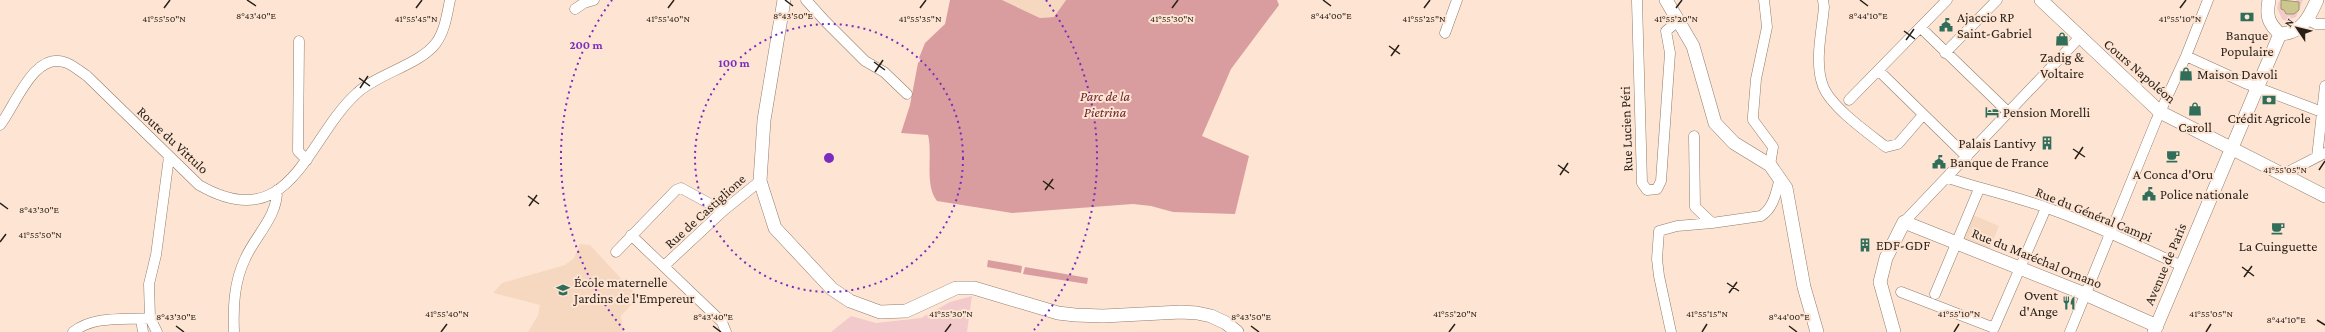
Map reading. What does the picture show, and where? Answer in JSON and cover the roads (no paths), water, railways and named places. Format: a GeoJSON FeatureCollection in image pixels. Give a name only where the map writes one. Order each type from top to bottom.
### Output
{"type":"FeatureCollection","features":[{"type":"Feature","properties":{"kind":"main road"},"geometry":{"type":"LineString","coordinates":[[784,0],[764,120],[760,181],[771,218],[781,236],[832,288],[850,301],[880,312],[906,311],[956,288],[974,288],[1058,312],[1075,315],[1103,316],[1181,312],[1197,313],[1211,316],[1226,323],[1237,332]]}},
{"type":"Feature","properties":{"kind":"main road"},"geometry":{"type":"LineString","coordinates":[[1666,0],[1693,46],[1715,123],[1734,143],[1770,165],[1786,188],[1804,287],[1817,332]]}},
{"type":"Feature","properties":{"kind":"main road","name":"Cours Napoléon"},"geometry":{"type":"LineString","coordinates":[[2041,0],[2079,38],[2160,112],[2325,196]]}},
{"type":"Feature","properties":{"kind":"main road"},"geometry":{"type":"LineString","coordinates":[[2269,0],[2266,14],[2271,25],[2280,34],[2290,33],[2308,20],[2317,0]]}},
{"type":"Feature","properties":{"kind":"main road","name":"Avenue de Paris"},"geometry":{"type":"LineString","coordinates":[[2155,329],[2280,34]]}},
{"type":"Feature","properties":{"kind":"main road"},"geometry":{"type":"LineString","coordinates":[[1894,332],[1880,282],[1886,258],[1904,222]]}},
{"type":"Feature","properties":{"kind":"main road","name":"Rue du Maréchal Ornano"},"geometry":{"type":"LineString","coordinates":[[1904,222],[2085,294],[2155,329]]}},
{"type":"Feature","properties":{"kind":"street","name":"Route du Vittulo"},"geometry":{"type":"LineString","coordinates":[[0,125],[26,81],[37,69],[58,61],[66,62],[87,76],[199,185],[216,194],[234,199],[256,199],[277,190],[293,178],[357,93],[424,54],[436,44],[443,30],[450,0]]}},
{"type":"Feature","properties":{"kind":"street"},"geometry":{"type":"LineString","coordinates":[[575,9],[584,3],[594,0]]}},
{"type":"Feature","properties":{"kind":"street"},"geometry":{"type":"LineString","coordinates":[[806,0],[825,22],[865,60],[884,72],[907,94]]}},
{"type":"Feature","properties":{"kind":"street"},"geometry":{"type":"LineString","coordinates":[[1445,33],[1457,0]]}},
{"type":"Feature","properties":{"kind":"street"},"geometry":{"type":"LineString","coordinates":[[1764,0],[1767,27],[1756,79],[1753,120],[1773,147],[1770,165]]}},
{"type":"Feature","properties":{"kind":"street"},"geometry":{"type":"LineString","coordinates":[[1823,0],[1819,59],[1823,86],[1848,117],[1886,147],[1898,144],[1923,115]]}},
{"type":"Feature","properties":{"kind":"street"},"geometry":{"type":"LineString","coordinates":[[1849,100],[1947,0]]}},
{"type":"Feature","properties":{"kind":"street"},"geometry":{"type":"LineString","coordinates":[[1945,53],[1996,0]]}},
{"type":"Feature","properties":{"kind":"street"},"geometry":{"type":"LineString","coordinates":[[2070,332],[2160,112],[2186,56],[2208,0]]}},
{"type":"Feature","properties":{"kind":"street","name":"Rue Lucien Péri"},"geometry":{"type":"LineString","coordinates":[[1637,1],[1642,183],[1647,190],[1657,189],[1661,181],[1670,53],[1666,31],[1678,21]]}},
{"type":"Feature","properties":{"kind":"street"},"geometry":{"type":"LineString","coordinates":[[2308,20],[2316,24],[2325,24]]}},
{"type":"Feature","properties":{"kind":"street"},"geometry":{"type":"LineString","coordinates":[[1920,28],[2009,113]]}},
{"type":"Feature","properties":{"kind":"street"},"geometry":{"type":"LineString","coordinates":[[1904,222],[1948,178],[2079,38]]}},
{"type":"Feature","properties":{"kind":"street"},"geometry":{"type":"LineString","coordinates":[[298,41],[298,151],[307,160]]}},
{"type":"Feature","properties":{"kind":"street"},"geometry":{"type":"LineString","coordinates":[[2186,56],[2258,87],[2322,112]]}},
{"type":"Feature","properties":{"kind":"street"},"geometry":{"type":"LineString","coordinates":[[1879,71],[1967,157]]}},
{"type":"Feature","properties":{"kind":"street"},"geometry":{"type":"LineString","coordinates":[[2282,175],[2321,155],[2322,112],[2325,86]]}},
{"type":"Feature","properties":{"kind":"street"},"geometry":{"type":"LineString","coordinates":[[1694,136],[1695,207],[1712,223]]}},
{"type":"Feature","properties":{"kind":"street"},"geometry":{"type":"LineString","coordinates":[[143,332],[156,255],[169,157]]}},
{"type":"Feature","properties":{"kind":"street"},"geometry":{"type":"LineString","coordinates":[[1671,332],[1658,270],[1659,231],[1677,226],[1761,216],[1768,211],[1780,178]]}},
{"type":"Feature","properties":{"kind":"street","name":"Rue du Général Campi"},"geometry":{"type":"LineString","coordinates":[[1948,178],[1979,189],[2046,208],[2110,233],[2182,266]]}},
{"type":"Feature","properties":{"kind":"street","name":"Rue de Castiglione"},"geometry":{"type":"LineString","coordinates":[[726,332],[722,322],[665,265],[722,211],[760,181]]}},
{"type":"Feature","properties":{"kind":"street"},"geometry":{"type":"LineString","coordinates":[[616,252],[676,190],[681,188],[722,211]]}},
{"type":"Feature","properties":{"kind":"street"},"geometry":{"type":"LineString","coordinates":[[1935,294],[1979,189]]}},
{"type":"Feature","properties":{"kind":"street"},"geometry":{"type":"LineString","coordinates":[[234,332],[234,299],[239,274],[255,239],[275,208],[277,190]]}},
{"type":"Feature","properties":{"kind":"street"},"geometry":{"type":"LineString","coordinates":[[1901,292],[1930,305],[1994,328],[2046,208]]}},
{"type":"Feature","properties":{"kind":"street"},"geometry":{"type":"LineString","coordinates":[[631,235],[665,265]]}},
{"type":"Feature","properties":{"kind":"street"},"geometry":{"type":"LineString","coordinates":[[73,332],[90,322],[146,318]]}},
{"type":"Feature","properties":{"kind":"street"},"geometry":{"type":"LineString","coordinates":[[146,318],[156,332]]}},
{"type":"Feature","properties":{"kind":"place","name":"Banque Populaire"},"geometry":{"type":"Point","coordinates":[2247,17]}},
{"type":"Feature","properties":{"kind":"place","name":"Ajaccio RP Saint-Gabriel"},"geometry":{"type":"Point","coordinates":[1946,25]}},
{"type":"Feature","properties":{"kind":"place","name":"Zadig & Voltaire"},"geometry":{"type":"Point","coordinates":[2062,39]}},
{"type":"Feature","properties":{"kind":"place","name":"Maison Davoli"},"geometry":{"type":"Point","coordinates":[2186,74]}},
{"type":"Feature","properties":{"kind":"place","name":"Crédit Agricole"},"geometry":{"type":"Point","coordinates":[2269,100]}},
{"type":"Feature","properties":{"kind":"place","name":"Caroll"},"geometry":{"type":"Point","coordinates":[2195,109]}},
{"type":"Feature","properties":{"kind":"place","name":"Pension Morelli"},"geometry":{"type":"Point","coordinates":[1992,112]}},
{"type":"Feature","properties":{"kind":"place","name":"Palais Lantivy"},"geometry":{"type":"Point","coordinates":[2047,143]}},
{"type":"Feature","properties":{"kind":"place","name":"A Conca d'Oru"},"geometry":{"type":"Point","coordinates":[2173,156]}},
{"type":"Feature","properties":{"kind":"place","name":"Banque de France"},"geometry":{"type":"Point","coordinates":[1939,162]}},
{"type":"Feature","properties":{"kind":"place","name":"Police nationale"},"geometry":{"type":"Point","coordinates":[2149,194]}},
{"type":"Feature","properties":{"kind":"place","name":"La Cuinguette"},"geometry":{"type":"Point","coordinates":[2278,228]}},
{"type":"Feature","properties":{"kind":"place","name":"EDF-GDF"},"geometry":{"type":"Point","coordinates":[1865,245]}},
{"type":"Feature","properties":{"kind":"place","name":"École maternelle Jardins de l'Empereur"},"geometry":{"type":"Point","coordinates":[563,290]}},
{"type":"Feature","properties":{"kind":"place","name":"Ovent d'Ange"},"geometry":{"type":"Point","coordinates":[2069,303]}},
{"type":"Feature","properties":{"kind":"park label","name":"Parc de la Pietrina"},"geometry":{"type":"Point","coordinates":[1105,104]}}]}
